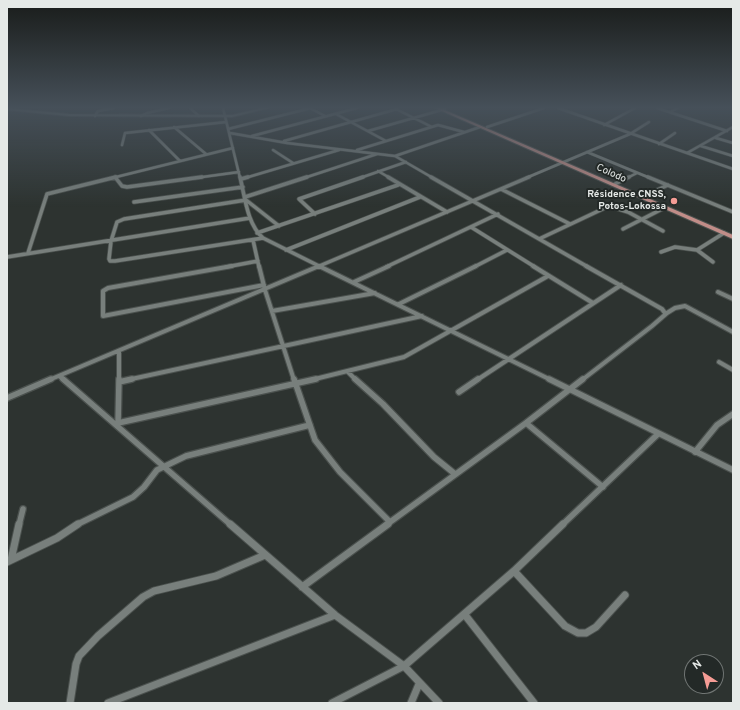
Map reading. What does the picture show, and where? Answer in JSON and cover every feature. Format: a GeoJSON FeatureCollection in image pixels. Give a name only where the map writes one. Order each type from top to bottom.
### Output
{"type":"FeatureCollection","features":[{"type":"Feature","properties":{"kind":"main road","name":"Colodo"},"geometry":{"type":"LineString","coordinates":[[517,141],[664,208],[724,233],[733,235]]}},
{"type":"Feature","properties":{"kind":"main road","name":"Colodo"},"geometry":{"type":"LineString","coordinates":[[563,162],[733,235]]}},
{"type":"Feature","properties":{"kind":"street"},"geometry":{"type":"LineString","coordinates":[[160,141],[180,161]]}},
{"type":"Feature","properties":{"kind":"street"},"geometry":{"type":"LineString","coordinates":[[191,141],[206,154]]}},
{"type":"Feature","properties":{"kind":"street"},"geometry":{"type":"LineString","coordinates":[[232,141],[250,218],[257,233],[263,238],[733,470]]}},
{"type":"Feature","properties":{"kind":"street"},"geometry":{"type":"LineString","coordinates":[[277,141],[395,156],[621,285],[662,309],[665,313]]}},
{"type":"Feature","properties":{"kind":"street"},"geometry":{"type":"LineString","coordinates":[[355,151],[386,141]]}},
{"type":"Feature","properties":{"kind":"street"},"geometry":{"type":"LineString","coordinates":[[395,156],[438,141]]}},
{"type":"Feature","properties":{"kind":"street"},"geometry":{"type":"LineString","coordinates":[[7,398],[119,351],[264,287],[320,266],[613,141]]}},
{"type":"Feature","properties":{"kind":"street"},"geometry":{"type":"LineString","coordinates":[[651,141],[733,169]]}},
{"type":"Feature","properties":{"kind":"street"},"geometry":{"type":"LineString","coordinates":[[659,144],[663,141]]}},
{"type":"Feature","properties":{"kind":"street"},"geometry":{"type":"LineString","coordinates":[[687,153],[710,141]]}},
{"type":"Feature","properties":{"kind":"street"},"geometry":{"type":"LineString","coordinates":[[701,146],[733,156]]}},
{"type":"Feature","properties":{"kind":"street"},"geometry":{"type":"LineString","coordinates":[[28,253],[47,194],[233,148]]}},
{"type":"Feature","properties":{"kind":"street"},"geometry":{"type":"LineString","coordinates":[[241,179],[341,149]]}},
{"type":"Feature","properties":{"kind":"street"},"geometry":{"type":"LineString","coordinates":[[273,150],[293,163]]}},
{"type":"Feature","properties":{"kind":"street"},"geometry":{"type":"LineString","coordinates":[[587,152],[733,212]]}},
{"type":"Feature","properties":{"kind":"street"},"geometry":{"type":"LineString","coordinates":[[263,238],[115,262],[110,261],[109,258],[111,241],[117,222],[124,219],[246,198],[378,154]]}},
{"type":"Feature","properties":{"kind":"street"},"geometry":{"type":"LineString","coordinates":[[315,214],[299,199],[406,162]]}},
{"type":"Feature","properties":{"kind":"street"},"geometry":{"type":"LineString","coordinates":[[378,171],[447,212]]}},
{"type":"Feature","properties":{"kind":"street"},"geometry":{"type":"LineString","coordinates":[[115,177],[122,186],[127,187],[239,172]]}},
{"type":"Feature","properties":{"kind":"street"},"geometry":{"type":"LineString","coordinates":[[615,184],[637,173]]}},
{"type":"Feature","properties":{"kind":"street"},"geometry":{"type":"LineString","coordinates":[[257,233],[398,184]]}},
{"type":"Feature","properties":{"kind":"street"},"geometry":{"type":"LineString","coordinates":[[644,196],[668,185]]}},
{"type":"Feature","properties":{"kind":"street"},"geometry":{"type":"LineString","coordinates":[[134,202],[243,187]]}},
{"type":"Feature","properties":{"kind":"street"},"geometry":{"type":"LineString","coordinates":[[501,189],[570,224]]}},
{"type":"Feature","properties":{"kind":"street"},"geometry":{"type":"LineString","coordinates":[[286,250],[420,197]]}},
{"type":"Feature","properties":{"kind":"street"},"geometry":{"type":"LineString","coordinates":[[246,198],[279,226]]}},
{"type":"Feature","properties":{"kind":"street"},"geometry":{"type":"LineString","coordinates":[[539,239],[608,206],[642,219],[663,231]]}},
{"type":"Feature","properties":{"kind":"street"},"geometry":{"type":"LineString","coordinates":[[623,229],[664,208]]}},
{"type":"Feature","properties":{"kind":"street"},"geometry":{"type":"LineString","coordinates":[[354,282],[498,214]]}},
{"type":"Feature","properties":{"kind":"street"},"geometry":{"type":"LineString","coordinates":[[7,257],[250,218]]}},
{"type":"Feature","properties":{"kind":"street"},"geometry":{"type":"LineString","coordinates":[[471,227],[593,303]]}},
{"type":"Feature","properties":{"kind":"street"},"geometry":{"type":"LineString","coordinates":[[697,250],[724,233]]}},
{"type":"Feature","properties":{"kind":"street"},"geometry":{"type":"LineString","coordinates":[[254,240],[264,287],[315,440],[340,472],[390,522]]}},
{"type":"Feature","properties":{"kind":"street"},"geometry":{"type":"LineString","coordinates":[[662,252],[672,246],[697,250],[713,262]]}},
{"type":"Feature","properties":{"kind":"street"},"geometry":{"type":"LineString","coordinates":[[399,304],[507,250]]}},
{"type":"Feature","properties":{"kind":"street"},"geometry":{"type":"LineString","coordinates":[[258,261],[108,288],[103,291],[103,316],[264,287]]}},
{"type":"Feature","properties":{"kind":"street"},"geometry":{"type":"LineString","coordinates":[[118,425],[348,372],[404,357],[548,276]]}},
{"type":"Feature","properties":{"kind":"street"},"geometry":{"type":"LineString","coordinates":[[459,392],[621,285]]}},
{"type":"Feature","properties":{"kind":"street"},"geometry":{"type":"LineString","coordinates":[[718,292],[733,299]]}},
{"type":"Feature","properties":{"kind":"street"},"geometry":{"type":"LineString","coordinates":[[272,311],[375,293]]}},
{"type":"Feature","properties":{"kind":"street"},"geometry":{"type":"LineString","coordinates":[[302,587],[526,423],[652,326],[665,313],[681,306],[685,306],[731,330],[733,326]]}},
{"type":"Feature","properties":{"kind":"street"},"geometry":{"type":"LineString","coordinates":[[119,382],[422,316]]}},
{"type":"Feature","properties":{"kind":"street"},"geometry":{"type":"LineString","coordinates":[[118,425],[119,351]]}},
{"type":"Feature","properties":{"kind":"street"},"geometry":{"type":"LineString","coordinates":[[719,362],[733,370]]}},
{"type":"Feature","properties":{"kind":"street"},"geometry":{"type":"LineString","coordinates":[[348,372],[363,388],[383,404],[434,457],[456,474]]}},
{"type":"Feature","properties":{"kind":"street"},"geometry":{"type":"LineString","coordinates":[[59,376],[118,425],[163,467],[335,615],[404,666],[419,684],[439,703]]}},
{"type":"Feature","properties":{"kind":"street"},"geometry":{"type":"LineString","coordinates":[[695,452],[717,425],[733,414]]}},
{"type":"Feature","properties":{"kind":"street"},"geometry":{"type":"LineString","coordinates":[[526,423],[603,487]]}},
{"type":"Feature","properties":{"kind":"street"},"geometry":{"type":"LineString","coordinates":[[9,561],[57,538],[78,524],[133,497],[144,487],[153,473],[163,467],[195,453],[310,425]]}},
{"type":"Feature","properties":{"kind":"street"},"geometry":{"type":"LineString","coordinates":[[332,703],[404,666],[465,616],[658,434]]}},
{"type":"Feature","properties":{"kind":"street"},"geometry":{"type":"LineString","coordinates":[[9,561],[23,509]]}},
{"type":"Feature","properties":{"kind":"street"},"geometry":{"type":"LineString","coordinates":[[70,703],[76,664],[79,656],[98,636],[143,597],[154,591],[216,576],[265,555]]}},
{"type":"Feature","properties":{"kind":"street"},"geometry":{"type":"LineString","coordinates":[[514,571],[565,626],[574,632],[585,633],[595,628],[625,595]]}},
{"type":"Feature","properties":{"kind":"street"},"geometry":{"type":"LineString","coordinates":[[108,703],[335,615]]}},
{"type":"Feature","properties":{"kind":"street"},"geometry":{"type":"LineString","coordinates":[[465,616],[534,703]]}},
{"type":"Feature","properties":{"kind":"street"},"geometry":{"type":"LineString","coordinates":[[411,703],[419,684]]}},
{"type":"Feature","properties":{"kind":"place","name":"Résidence CNSS, Potos-Lokossa"},"geometry":{"type":"Point","coordinates":[674,201]}}]}
